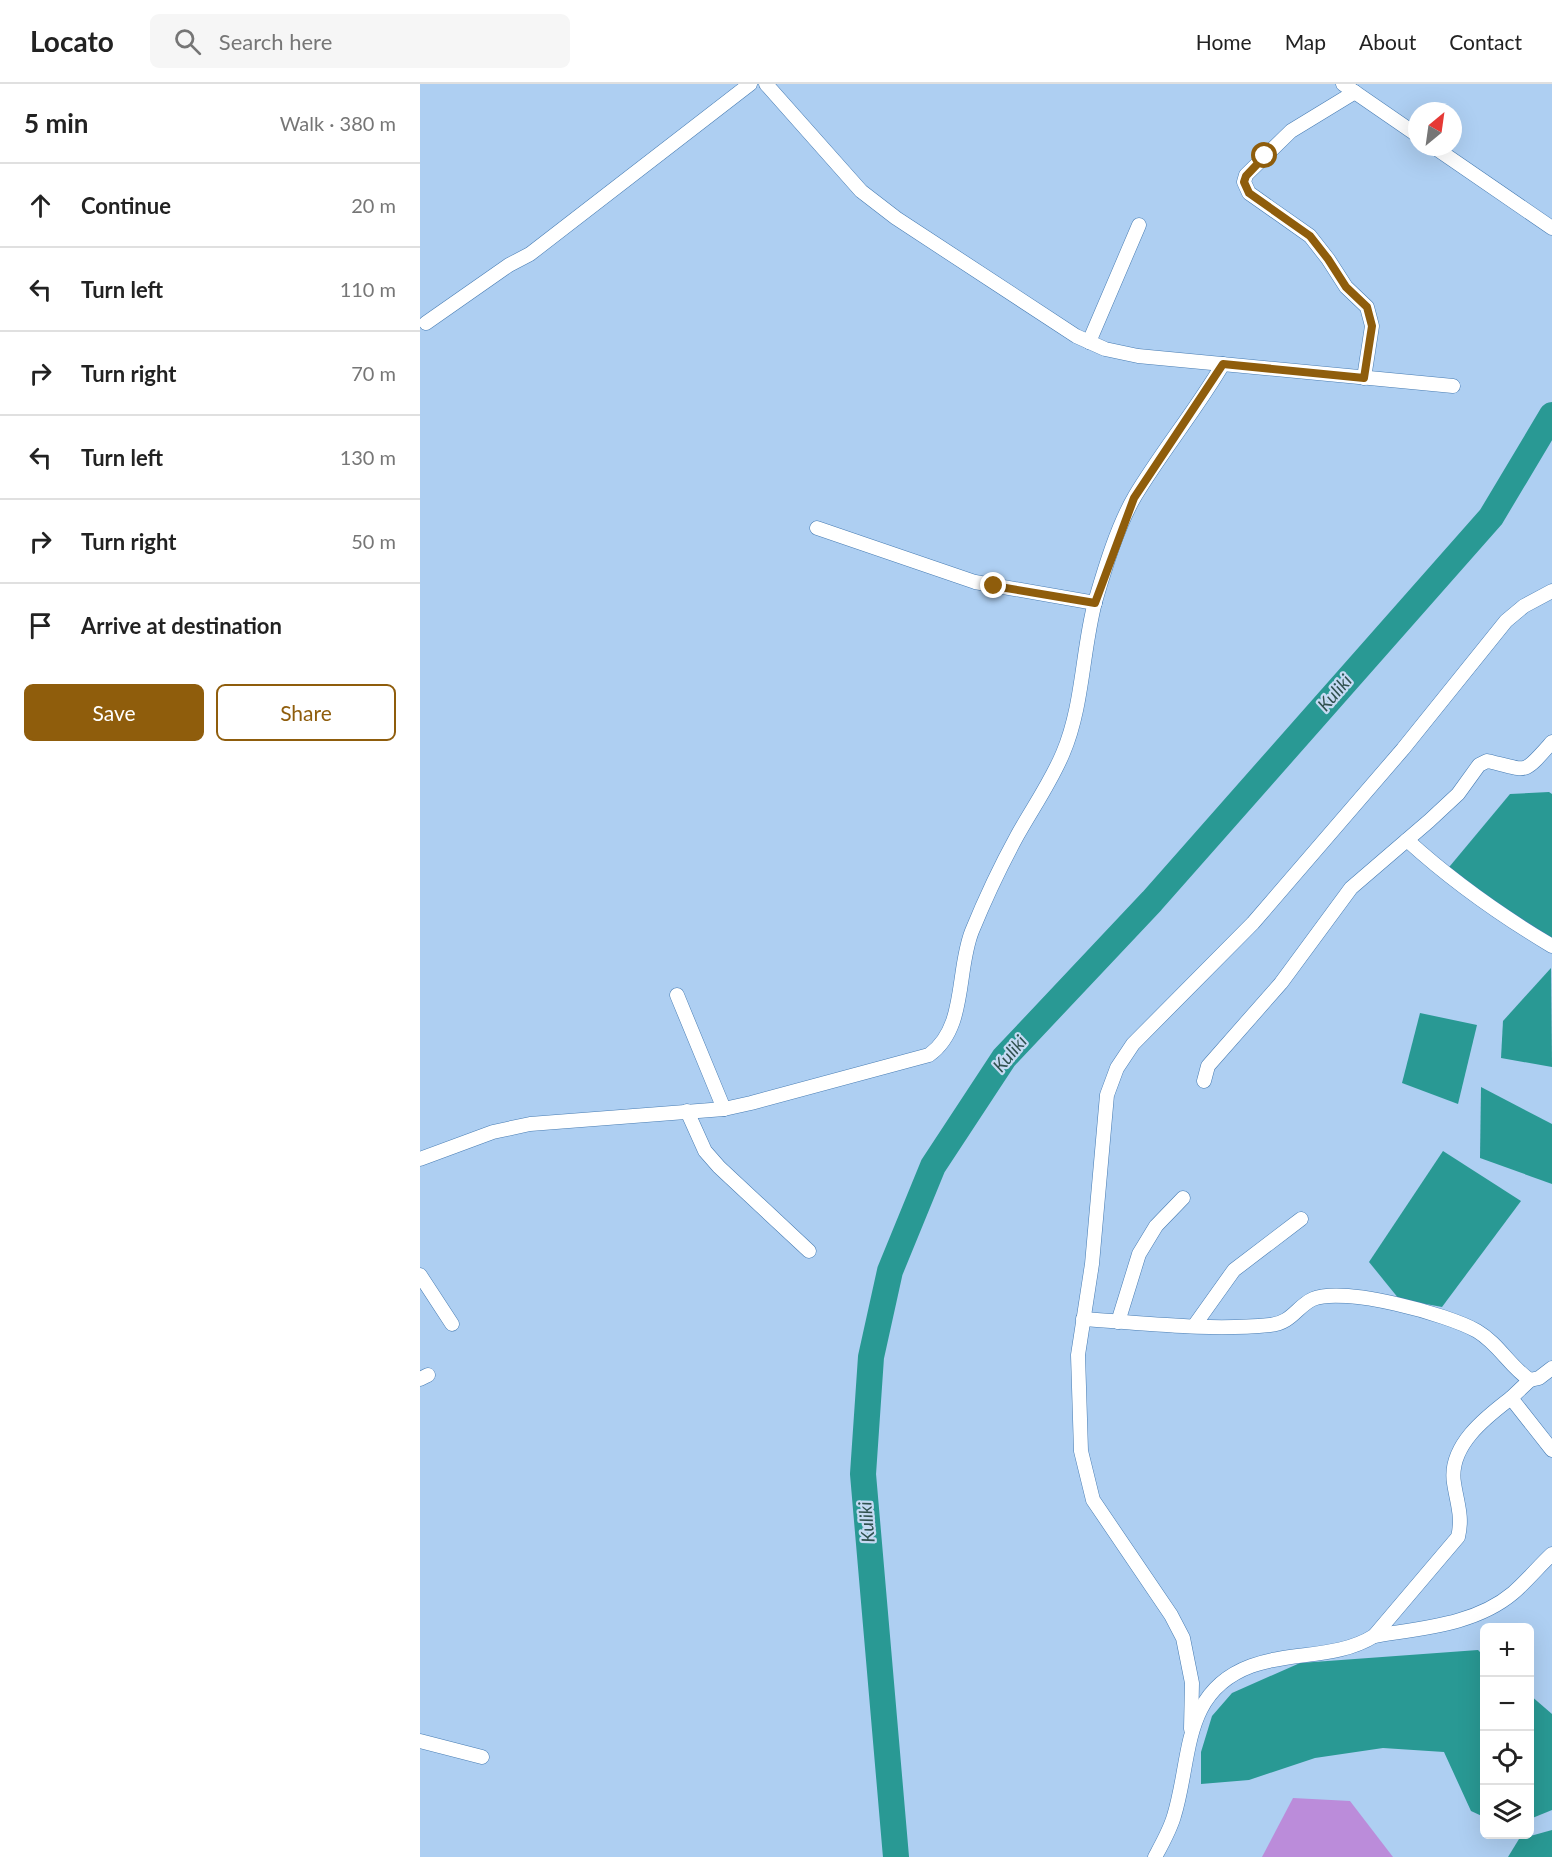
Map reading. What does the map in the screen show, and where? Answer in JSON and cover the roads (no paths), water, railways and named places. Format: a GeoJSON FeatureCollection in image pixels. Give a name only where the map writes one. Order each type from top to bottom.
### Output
{"type":"FeatureCollection","features":[{"type":"Feature","properties":{"kind":"street"},"geometry":{"type":"LineString","coordinates":[[426,323],[509,264],[530,254],[750,84]]}},
{"type":"Feature","properties":{"kind":"street"},"geometry":{"type":"LineString","coordinates":[[766,84],[861,191],[896,218],[1030,309],[1089,342],[1105,349],[1138,356],[1453,386]]}},
{"type":"Feature","properties":{"kind":"street"},"geometry":{"type":"LineString","coordinates":[[1343,84],[1408,129]]}},
{"type":"Feature","properties":{"kind":"street"},"geometry":{"type":"LineString","coordinates":[[1355,92],[1291,131],[1246,176],[1244,182],[1249,193],[1318,245],[1346,287],[1367,307],[1372,326],[1364,378]]}},
{"type":"Feature","properties":{"kind":"street"},"geometry":{"type":"LineString","coordinates":[[1447,156],[1552,228]]}},
{"type":"Feature","properties":{"kind":"street"},"geometry":{"type":"LineString","coordinates":[[1089,342],[1139,225]]}},
{"type":"Feature","properties":{"kind":"street"},"geometry":{"type":"LineString","coordinates":[[420,1159],[493,1132],[530,1124],[724,1109],[929,1056],[941,1047],[951,1031],[957,1006],[963,955],[977,920],[1016,838],[1063,754],[1071,731],[1095,603],[1134,498],[1223,364]]}},
{"type":"Feature","properties":{"kind":"street"},"geometry":{"type":"LineString","coordinates":[[817,528],[975,582],[1095,603]]}},
{"type":"Feature","properties":{"kind":"street"},"geometry":{"type":"LineString","coordinates":[[1155,1857],[1174,1816],[1191,1729],[1192,1683],[1183,1638],[1171,1615],[1093,1500],[1085,1476],[1077,1386],[1083,1319],[1093,1254],[1107,1095],[1117,1068],[1133,1044],[1253,923],[1403,749],[1506,621],[1524,606],[1552,591]]}},
{"type":"Feature","properties":{"kind":"street"},"geometry":{"type":"LineString","coordinates":[[1204,1081],[1208,1066],[1281,983],[1351,888],[1458,794],[1479,765],[1487,761],[1520,770],[1531,766],[1552,742]]}},
{"type":"Feature","properties":{"kind":"street"},"geometry":{"type":"LineString","coordinates":[[1407,840],[1447,876],[1519,927],[1552,946]]}},
{"type":"Feature","properties":{"kind":"street"},"geometry":{"type":"LineString","coordinates":[[677,995],[724,1109]]}},
{"type":"Feature","properties":{"kind":"street"},"geometry":{"type":"LineString","coordinates":[[687,1112],[705,1150],[719,1167],[809,1251]]}},
{"type":"Feature","properties":{"kind":"street"},"geometry":{"type":"LineString","coordinates":[[1118,1322],[1138,1254],[1156,1226],[1183,1198]]}},
{"type":"Feature","properties":{"kind":"street"},"geometry":{"type":"LineString","coordinates":[[1194,1326],[1234,1270],[1301,1219]]}},
{"type":"Feature","properties":{"kind":"street"},"geometry":{"type":"LineString","coordinates":[[420,1275],[452,1324]]}},
{"type":"Feature","properties":{"kind":"street"},"geometry":{"type":"LineString","coordinates":[[1083,1319],[1222,1328],[1275,1325],[1291,1318],[1312,1299],[1356,1297],[1434,1314],[1477,1331],[1501,1348],[1521,1374],[1530,1380]]}},
{"type":"Feature","properties":{"kind":"street"},"geometry":{"type":"LineString","coordinates":[[1191,1729],[1210,1693],[1233,1674],[1271,1660],[1357,1646],[1374,1636],[1458,1537],[1462,1523],[1453,1475],[1456,1461],[1475,1429],[1530,1380],[1539,1378],[1552,1368]]}},
{"type":"Feature","properties":{"kind":"street"},"geometry":{"type":"LineString","coordinates":[[1511,1398],[1552,1449]]}},
{"type":"Feature","properties":{"kind":"street"},"geometry":{"type":"LineString","coordinates":[[1374,1636],[1453,1622],[1481,1614],[1513,1593],[1551,1557]]}},
{"type":"Feature","properties":{"kind":"street"},"geometry":{"type":"LineString","coordinates":[[420,1741],[482,1757]]}},
{"type":"Feature","properties":{"kind":"waterway","name":"Kuliki"},"geometry":{"type":"LineString","coordinates":[[896,1857],[863,1474],[871,1357],[890,1271],[933,1166],[1004,1058],[1152,901],[1491,517],[1552,415]]}}]}
